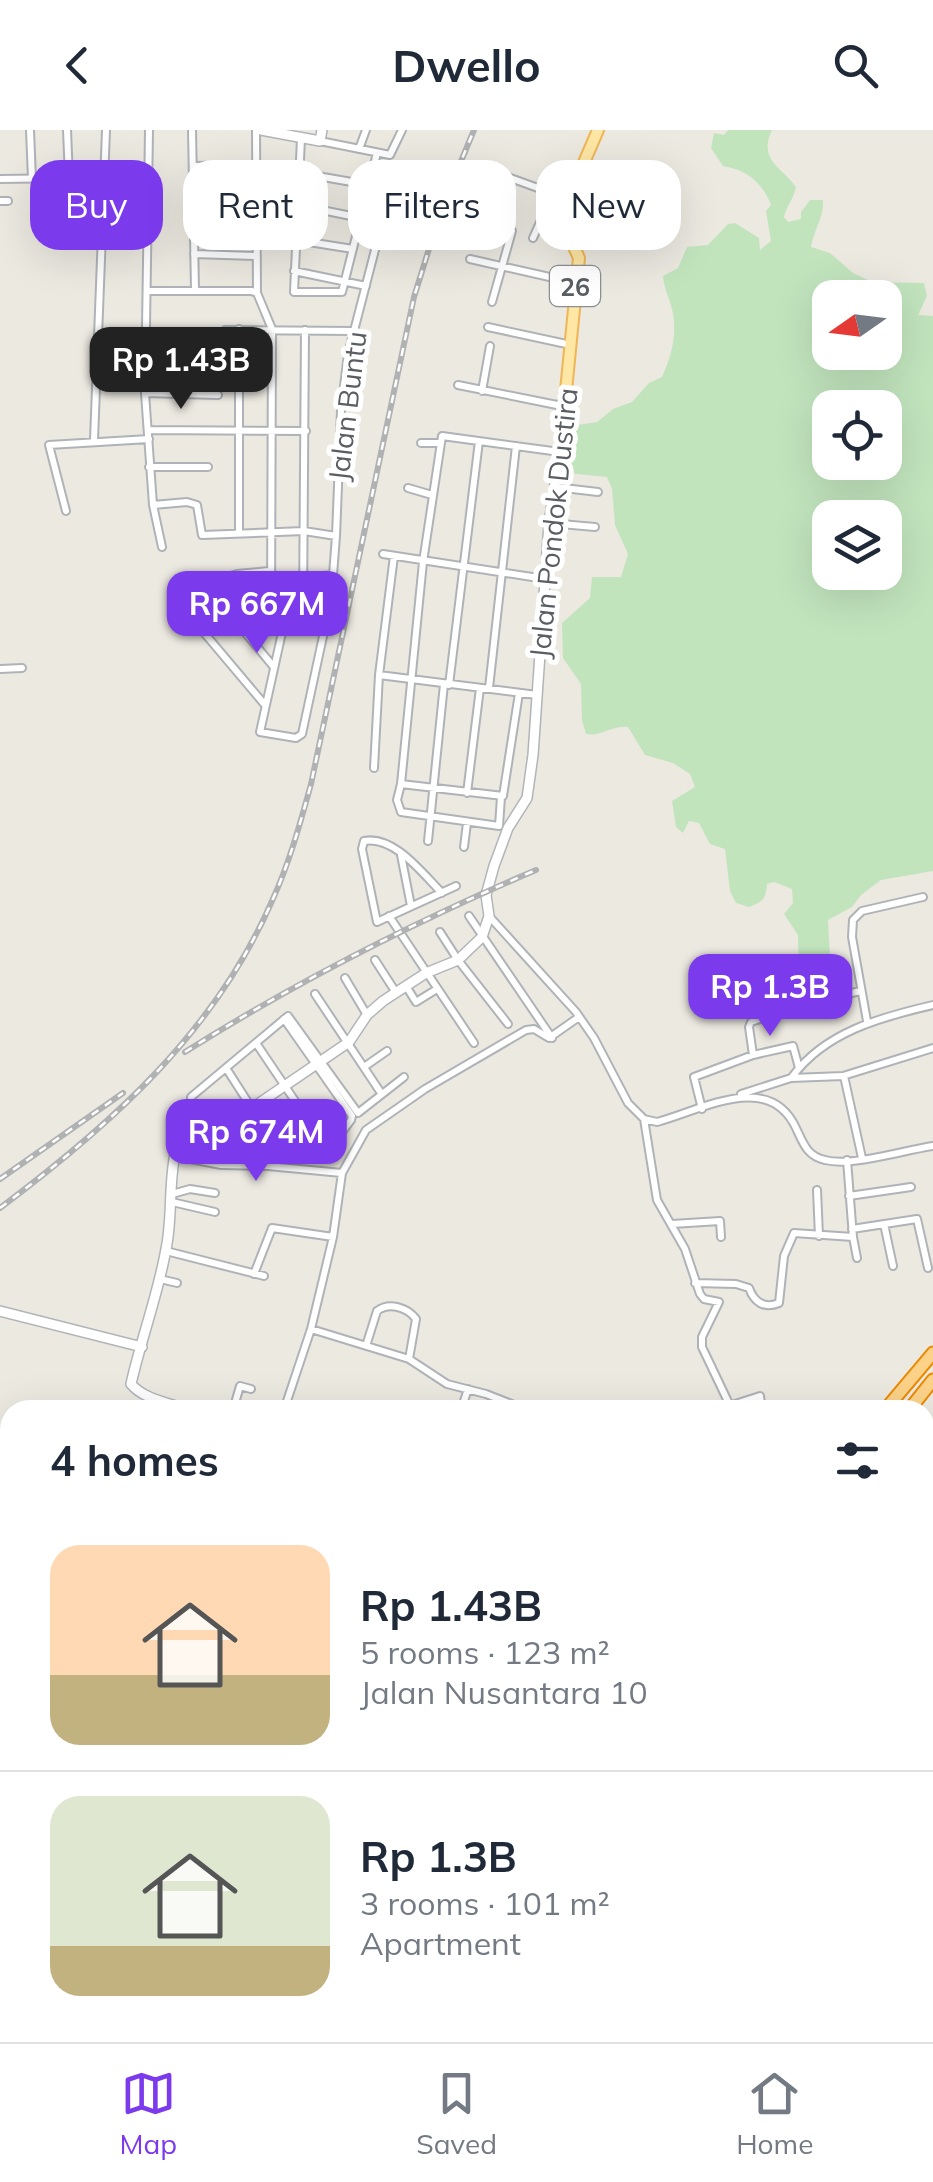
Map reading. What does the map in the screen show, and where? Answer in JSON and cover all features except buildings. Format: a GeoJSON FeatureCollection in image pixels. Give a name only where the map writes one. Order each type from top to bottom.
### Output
{"type":"FeatureCollection","features":[{"type":"Feature","properties":{"kind":"highway"},"geometry":{"type":"LineString","coordinates":[[893,1400],[933,1352]]}},
{"type":"Feature","properties":{"kind":"highway"},"geometry":{"type":"LineString","coordinates":[[917,1400],[933,1380]]}},
{"type":"Feature","properties":{"kind":"main road"},"geometry":{"type":"LineString","coordinates":[[258,130],[321,135]]}},
{"type":"Feature","properties":{"kind":"main road","name":"Jalan Pondok Dustira"},"geometry":{"type":"LineString","coordinates":[[585,160],[598,130]]}},
{"type":"Feature","properties":{"kind":"main road","name":"Jalan Pondok Dustira"},"geometry":{"type":"LineString","coordinates":[[482,937],[490,916],[486,895],[494,866],[508,828],[526,798],[549,523],[572,346],[577,250]]}},
{"type":"Feature","properties":{"kind":"main road"},"geometry":{"type":"LineString","coordinates":[[159,1400],[132,1387],[166,1251],[174,1156],[179,1146],[193,1136],[208,1138],[317,1065],[349,1042],[367,1015],[396,991],[458,960],[482,937]]}},
{"type":"Feature","properties":{"kind":"main road"},"geometry":{"type":"LineString","coordinates":[[0,1311],[142,1347]]}},
{"type":"Feature","properties":{"kind":"street"},"geometry":{"type":"LineString","coordinates":[[30,130],[31,160]]}},
{"type":"Feature","properties":{"kind":"street"},"geometry":{"type":"LineString","coordinates":[[67,130],[69,160]]}},
{"type":"Feature","properties":{"kind":"street"},"geometry":{"type":"LineString","coordinates":[[105,160],[106,130]]}},
{"type":"Feature","properties":{"kind":"street"},"geometry":{"type":"LineString","coordinates":[[148,130],[148,160]]}},
{"type":"Feature","properties":{"kind":"street"},"geometry":{"type":"LineString","coordinates":[[192,130],[193,160]]}},
{"type":"Feature","properties":{"kind":"street"},"geometry":{"type":"LineString","coordinates":[[257,160],[258,130]]}},
{"type":"Feature","properties":{"kind":"street"},"geometry":{"type":"LineString","coordinates":[[359,148],[366,130]]}},
{"type":"Feature","properties":{"kind":"street"},"geometry":{"type":"LineString","coordinates":[[321,135],[392,154],[402,130]]}},
{"type":"Feature","properties":{"kind":"street"},"geometry":{"type":"LineString","coordinates":[[294,135],[298,160]]}},
{"type":"Feature","properties":{"kind":"street"},"geometry":{"type":"LineString","coordinates":[[375,160],[377,153]]}},
{"type":"Feature","properties":{"kind":"street"},"geometry":{"type":"LineString","coordinates":[[0,179],[30,178]]}},
{"type":"Feature","properties":{"kind":"street"},"geometry":{"type":"LineString","coordinates":[[533,238],[536,231]]}},
{"type":"Feature","properties":{"kind":"street"},"geometry":{"type":"LineString","coordinates":[[94,440],[102,250]]}},
{"type":"Feature","properties":{"kind":"street"},"geometry":{"type":"LineString","coordinates":[[148,250],[144,358],[148,467],[162,546]]}},
{"type":"Feature","properties":{"kind":"street"},"geometry":{"type":"LineString","coordinates":[[194,250],[195,290]]}},
{"type":"Feature","properties":{"kind":"street"},"geometry":{"type":"LineString","coordinates":[[256,250],[257,294],[272,329],[270,610]]}},
{"type":"Feature","properties":{"kind":"street"},"geometry":{"type":"LineString","coordinates":[[295,250],[294,292],[340,292],[353,250]]}},
{"type":"Feature","properties":{"kind":"street","name":"Jalan Buntu"},"geometry":{"type":"LineString","coordinates":[[322,576],[332,575],[341,410],[354,331],[375,250]]}},
{"type":"Feature","properties":{"kind":"street"},"geometry":{"type":"LineString","coordinates":[[492,302],[506,250]]}},
{"type":"Feature","properties":{"kind":"street"},"geometry":{"type":"LineString","coordinates":[[194,254],[256,256]]}},
{"type":"Feature","properties":{"kind":"street"},"geometry":{"type":"LineString","coordinates":[[470,260],[576,283]]}},
{"type":"Feature","properties":{"kind":"street"},"geometry":{"type":"LineString","coordinates":[[294,272],[366,286]]}},
{"type":"Feature","properties":{"kind":"street"},"geometry":{"type":"LineString","coordinates":[[148,290],[257,294]]}},
{"type":"Feature","properties":{"kind":"street"},"geometry":{"type":"LineString","coordinates":[[488,327],[572,346]]}},
{"type":"Feature","properties":{"kind":"street"},"geometry":{"type":"LineString","coordinates":[[239,329],[240,532]]}},
{"type":"Feature","properties":{"kind":"street"},"geometry":{"type":"LineString","coordinates":[[225,330],[354,331]]}},
{"type":"Feature","properties":{"kind":"street"},"geometry":{"type":"LineString","coordinates":[[305,330],[303,609],[289,614],[283,628],[260,732],[299,737],[324,627]]}},
{"type":"Feature","properties":{"kind":"street"},"geometry":{"type":"LineString","coordinates":[[482,391],[490,346]]}},
{"type":"Feature","properties":{"kind":"street"},"geometry":{"type":"LineString","coordinates":[[144,358],[220,358]]}},
{"type":"Feature","properties":{"kind":"street"},"geometry":{"type":"LineString","coordinates":[[458,385],[556,405],[564,402]]}},
{"type":"Feature","properties":{"kind":"street"},"geometry":{"type":"LineString","coordinates":[[145,394],[218,395]]}},
{"type":"Feature","properties":{"kind":"street"},"geometry":{"type":"LineString","coordinates":[[66,511],[49,445],[148,434],[306,430]]}},
{"type":"Feature","properties":{"kind":"street"},"geometry":{"type":"LineString","coordinates":[[519,692],[501,796],[500,826],[401,812],[397,800],[402,784],[423,562],[440,443],[445,434],[560,452]]}},
{"type":"Feature","properties":{"kind":"street"},"geometry":{"type":"LineString","coordinates":[[428,841],[479,441]]}},
{"type":"Feature","properties":{"kind":"street"},"geometry":{"type":"LineString","coordinates":[[421,444],[440,443]]}},
{"type":"Feature","properties":{"kind":"street"},"geometry":{"type":"LineString","coordinates":[[466,793],[503,573],[516,446]]}},
{"type":"Feature","properties":{"kind":"street"},"geometry":{"type":"LineString","coordinates":[[148,467],[208,467]]}},
{"type":"Feature","properties":{"kind":"street"},"geometry":{"type":"LineString","coordinates":[[555,487],[598,492]]}},
{"type":"Feature","properties":{"kind":"street"},"geometry":{"type":"LineString","coordinates":[[408,488],[432,495]]}},
{"type":"Feature","properties":{"kind":"street"},"geometry":{"type":"LineString","coordinates":[[153,505],[193,503],[199,509],[202,534],[304,531],[336,536]]}},
{"type":"Feature","properties":{"kind":"street"},"geometry":{"type":"LineString","coordinates":[[549,523],[596,528]]}},
{"type":"Feature","properties":{"kind":"street"},"geometry":{"type":"LineString","coordinates":[[383,554],[545,579]]}},
{"type":"Feature","properties":{"kind":"street"},"geometry":{"type":"LineString","coordinates":[[374,768],[378,675],[394,556]]}},
{"type":"Feature","properties":{"kind":"street"},"geometry":{"type":"LineString","coordinates":[[265,705],[175,602],[176,594],[204,583],[269,571]]}},
{"type":"Feature","properties":{"kind":"street"},"geometry":{"type":"LineString","coordinates":[[237,574],[283,628]]}},
{"type":"Feature","properties":{"kind":"street"},"geometry":{"type":"LineString","coordinates":[[204,583],[274,666]]}},
{"type":"Feature","properties":{"kind":"street"},"geometry":{"type":"LineString","coordinates":[[0,669],[22,668]]}},
{"type":"Feature","properties":{"kind":"street"},"geometry":{"type":"LineString","coordinates":[[378,675],[537,695]]}},
{"type":"Feature","properties":{"kind":"street"},"geometry":{"type":"LineString","coordinates":[[402,784],[501,796]]}},
{"type":"Feature","properties":{"kind":"street"},"geometry":{"type":"LineString","coordinates":[[464,847],[467,822]]}},
{"type":"Feature","properties":{"kind":"street"},"geometry":{"type":"LineString","coordinates":[[442,893],[379,840],[363,842],[377,922],[442,893],[456,886]]}},
{"type":"Feature","properties":{"kind":"street"},"geometry":{"type":"LineString","coordinates":[[400,854],[411,907]]}},
{"type":"Feature","properties":{"kind":"street"},"geometry":{"type":"LineString","coordinates":[[867,1021],[852,937],[856,914],[923,897]]}},
{"type":"Feature","properties":{"kind":"street"},"geometry":{"type":"LineString","coordinates":[[389,916],[474,1043]]}},
{"type":"Feature","properties":{"kind":"street"},"geometry":{"type":"LineString","coordinates":[[468,916],[552,1038]]}},
{"type":"Feature","properties":{"kind":"street"},"geometry":{"type":"LineString","coordinates":[[490,916],[579,1017],[628,1103],[644,1118],[658,1122],[791,1078],[844,1076],[933,1048]]}},
{"type":"Feature","properties":{"kind":"street"},"geometry":{"type":"LineString","coordinates":[[440,932],[508,1024]]}},
{"type":"Feature","properties":{"kind":"street"},"geometry":{"type":"LineString","coordinates":[[375,960],[396,991]]}},
{"type":"Feature","properties":{"kind":"street"},"geometry":{"type":"LineString","coordinates":[[345,978],[367,1015]]}},
{"type":"Feature","properties":{"kind":"street"},"geometry":{"type":"LineString","coordinates":[[406,985],[416,1002],[437,989]]}},
{"type":"Feature","properties":{"kind":"street"},"geometry":{"type":"LineString","coordinates":[[754,1055],[751,1022],[813,1000],[861,991]]}},
{"type":"Feature","properties":{"kind":"street"},"geometry":{"type":"LineString","coordinates":[[315,994],[380,1093]]}},
{"type":"Feature","properties":{"kind":"street"},"geometry":{"type":"LineString","coordinates":[[791,1078],[798,1068],[867,1021],[933,1005]]}},
{"type":"Feature","properties":{"kind":"street"},"geometry":{"type":"LineString","coordinates":[[193,1136],[191,1097],[288,1016],[352,1116],[328,1150]]}},
{"type":"Feature","properties":{"kind":"street"},"geometry":{"type":"LineString","coordinates":[[552,1038],[579,1017]]}},
{"type":"Feature","properties":{"kind":"street"},"geometry":{"type":"LineString","coordinates":[[287,1400],[311,1329],[333,1237],[342,1173],[366,1130],[422,1091],[526,1030],[534,1029],[552,1038]]}},
{"type":"Feature","properties":{"kind":"street"},"geometry":{"type":"LineString","coordinates":[[256,1043],[328,1150]]}},
{"type":"Feature","properties":{"kind":"street"},"geometry":{"type":"LineString","coordinates":[[702,1109],[694,1077],[754,1055],[793,1046],[798,1068]]}},
{"type":"Feature","properties":{"kind":"street"},"geometry":{"type":"LineString","coordinates":[[364,1067],[387,1052]]}},
{"type":"Feature","properties":{"kind":"street"},"geometry":{"type":"LineString","coordinates":[[317,1065],[364,1120]]}},
{"type":"Feature","properties":{"kind":"street"},"geometry":{"type":"LineString","coordinates":[[226,1068],[277,1148]]}},
{"type":"Feature","properties":{"kind":"street"},"geometry":{"type":"LineString","coordinates":[[844,1076],[862,1158]]}},
{"type":"Feature","properties":{"kind":"street"},"geometry":{"type":"LineString","coordinates":[[358,1113],[404,1077]]}},
{"type":"Feature","properties":{"kind":"street"},"geometry":{"type":"LineString","coordinates":[[737,1096],[774,1100],[790,1116],[811,1154],[828,1161],[933,1146]]}},
{"type":"Feature","properties":{"kind":"street"},"geometry":{"type":"LineString","coordinates":[[644,1118],[657,1200],[685,1249],[704,1299],[719,1302],[702,1336],[702,1346],[728,1400]]}},
{"type":"Feature","properties":{"kind":"street"},"geometry":{"type":"LineString","coordinates":[[208,1138],[277,1148],[328,1150]]}},
{"type":"Feature","properties":{"kind":"street"},"geometry":{"type":"LineString","coordinates":[[174,1156],[221,1165],[342,1173]]}},
{"type":"Feature","properties":{"kind":"street"},"geometry":{"type":"LineString","coordinates":[[847,1160],[857,1258]]}},
{"type":"Feature","properties":{"kind":"street"},"geometry":{"type":"LineString","coordinates":[[849,1196],[911,1187]]}},
{"type":"Feature","properties":{"kind":"street"},"geometry":{"type":"LineString","coordinates":[[172,1198],[190,1189],[215,1194]]}},
{"type":"Feature","properties":{"kind":"street"},"geometry":{"type":"LineString","coordinates":[[817,1190],[819,1236]]}},
{"type":"Feature","properties":{"kind":"street"},"geometry":{"type":"LineString","coordinates":[[172,1198],[215,1212]]}},
{"type":"Feature","properties":{"kind":"street"},"geometry":{"type":"LineString","coordinates":[[695,1283],[741,1285],[749,1288],[752,1298],[760,1304],[778,1303],[784,1256],[791,1236],[798,1232],[819,1236],[852,1233],[917,1219],[928,1268]]}},
{"type":"Feature","properties":{"kind":"street"},"geometry":{"type":"LineString","coordinates":[[671,1224],[720,1221],[721,1237]]}},
{"type":"Feature","properties":{"kind":"street"},"geometry":{"type":"LineString","coordinates":[[884,1224],[892,1266]]}},
{"type":"Feature","properties":{"kind":"street"},"geometry":{"type":"LineString","coordinates":[[254,1274],[272,1228],[333,1237]]}},
{"type":"Feature","properties":{"kind":"street"},"geometry":{"type":"LineString","coordinates":[[166,1251],[264,1276]]}},
{"type":"Feature","properties":{"kind":"street"},"geometry":{"type":"LineString","coordinates":[[160,1279],[177,1283]]}},
{"type":"Feature","properties":{"kind":"street"},"geometry":{"type":"LineString","coordinates":[[366,1346],[377,1311],[386,1306],[399,1307],[416,1319],[409,1359]]}},
{"type":"Feature","properties":{"kind":"street"},"geometry":{"type":"LineString","coordinates":[[311,1329],[409,1359],[438,1380],[499,1400]]}},
{"type":"Feature","properties":{"kind":"street"},"geometry":{"type":"LineString","coordinates":[[236,1400],[240,1386],[251,1389]]}},
{"type":"Feature","properties":{"kind":"street"},"geometry":{"type":"LineString","coordinates":[[464,1400],[468,1389]]}},
{"type":"Feature","properties":{"kind":"green space"},"geometry":{"type":"Polygon","coordinates":[[[772,130],[768,140],[770,156],[796,187],[784,217],[788,222],[801,219],[810,200],[823,200],[811,247],[830,253],[868,280],[812,280],[812,370],[902,370],[902,283],[924,283],[927,296],[918,315],[933,316],[933,871],[881,880],[852,907],[828,920],[831,977],[812,983],[799,976],[798,935],[784,914],[793,903],[792,889],[774,882],[767,884],[765,897],[758,903],[749,907],[736,903],[730,891],[725,849],[710,844],[699,823],[689,821],[683,833],[676,827],[672,801],[695,787],[690,774],[673,763],[645,755],[628,727],[586,734],[581,684],[563,658],[562,623],[590,598],[592,577],[621,577],[628,554],[615,525],[607,477],[567,473],[567,432],[571,426],[597,422],[613,409],[632,402],[649,383],[662,377],[674,331],[663,276],[678,268],[687,247],[708,245],[728,224],[735,223],[759,238],[760,250],[771,241],[766,211],[771,205],[763,190],[746,174],[723,166],[711,148],[714,133],[772,130]]]}},
{"type":"Feature","properties":{"kind":"railway"},"geometry":{"type":"LineString","coordinates":[[0,1208],[82,1143],[157,1072],[221,992],[272,901],[311,784],[414,297],[442,207],[474,130]]}},
{"type":"Feature","properties":{"kind":"railway"},"geometry":{"type":"LineString","coordinates":[[185,1052],[357,954],[536,870]]}},
{"type":"Feature","properties":{"kind":"railway"},"geometry":{"type":"LineString","coordinates":[[0,1179],[123,1093]]}}]}
